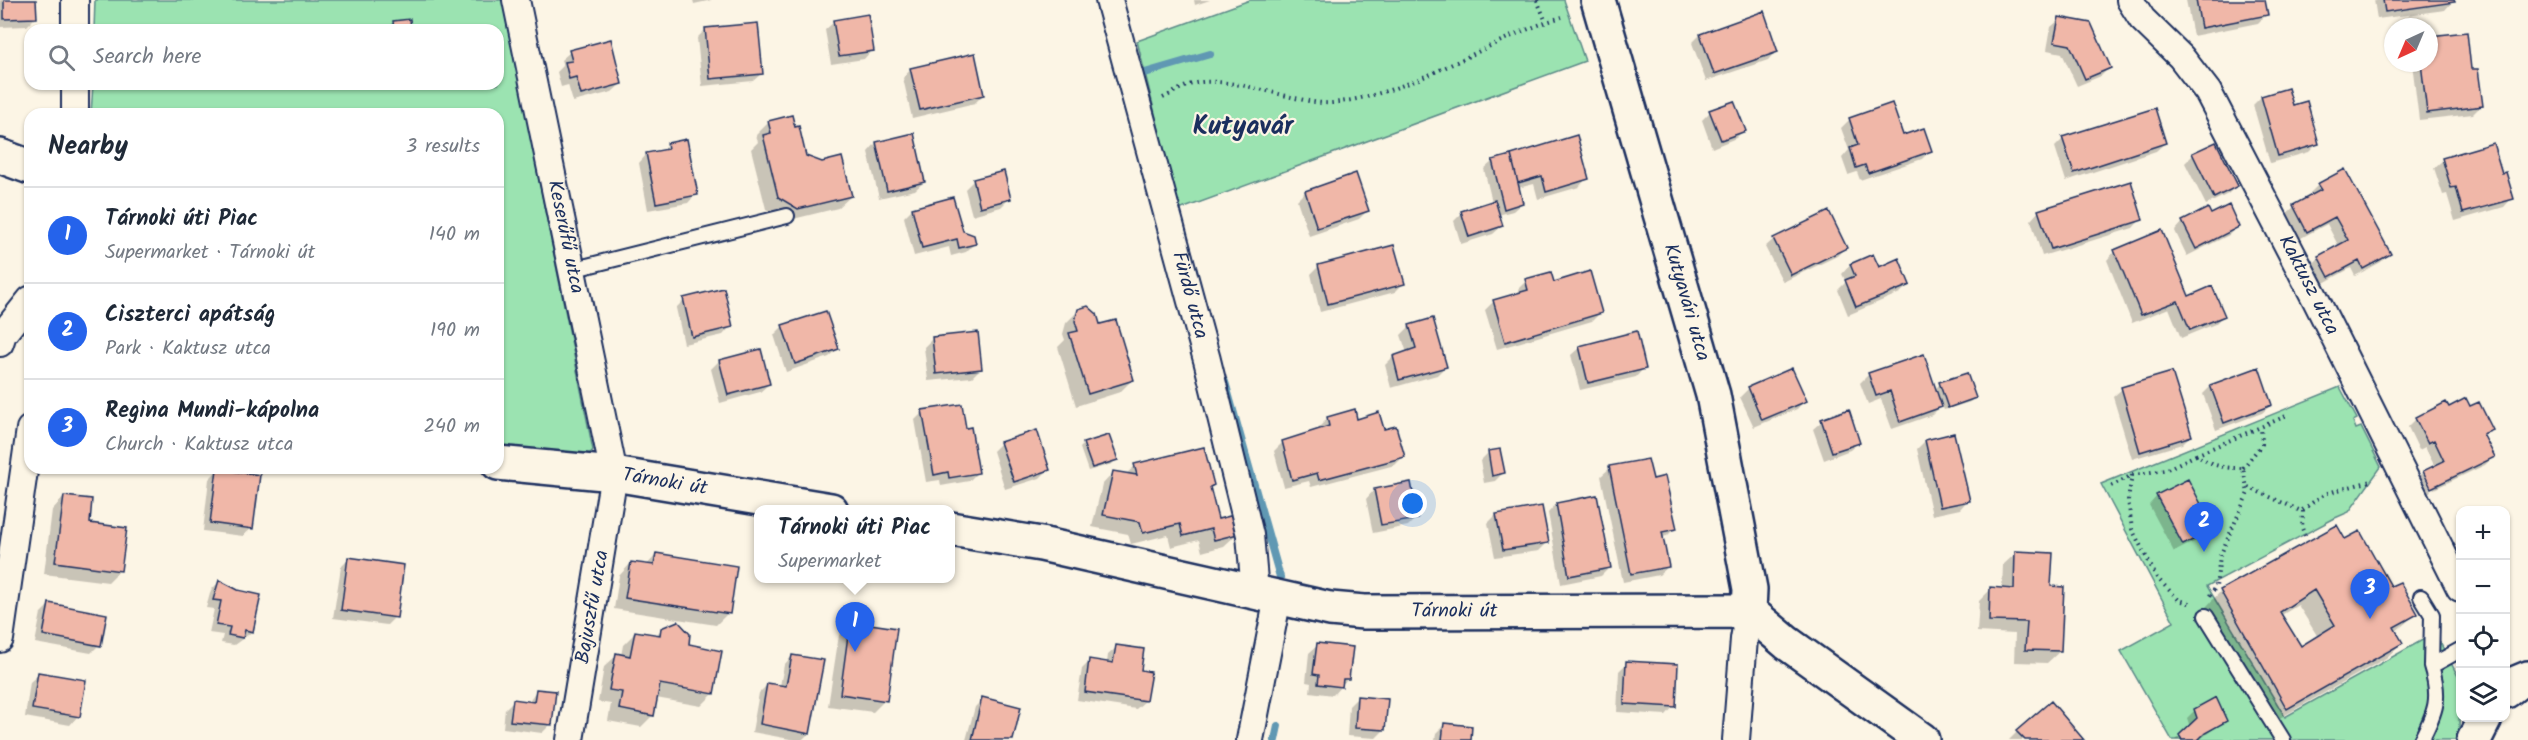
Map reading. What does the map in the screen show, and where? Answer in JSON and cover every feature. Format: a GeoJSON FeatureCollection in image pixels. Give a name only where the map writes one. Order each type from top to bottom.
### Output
{"type":"FeatureCollection","features":[{"type":"Feature","properties":{"kind":"street"},"geometry":{"type":"LineString","coordinates":[[75,0],[75,24]]}},
{"type":"Feature","properties":{"kind":"street","name":"Keserűfű utca"},"geometry":{"type":"LineString","coordinates":[[516,0],[614,474]]}},
{"type":"Feature","properties":{"kind":"street","name":"Fürdő utca"},"geometry":{"type":"LineString","coordinates":[[1109,0],[1207,360],[1266,595],[1250,740]]}},
{"type":"Feature","properties":{"kind":"street","name":"Kutyavári utca"},"geometry":{"type":"LineString","coordinates":[[1598,0],[1713,395],[1750,589],[1749,611]]}},
{"type":"Feature","properties":{"kind":"street","name":"Kaktusz utca"},"geometry":{"type":"LineString","coordinates":[[2130,0],[2142,19],[2181,57],[2208,92],[2315,298],[2456,580]]}},
{"type":"Feature","properties":{"kind":"street"},"geometry":{"type":"LineString","coordinates":[[75,90],[75,108]]}},
{"type":"Feature","properties":{"kind":"street"},"geometry":{"type":"LineString","coordinates":[[0,156],[24,165]]}},
{"type":"Feature","properties":{"kind":"street"},"geometry":{"type":"LineString","coordinates":[[0,343],[3,334],[24,308]]}},
{"type":"Feature","properties":{"kind":"street","name":"Tárnoki út"},"geometry":{"type":"LineString","coordinates":[[504,464],[614,474],[801,505]]}},
{"type":"Feature","properties":{"kind":"street"},"geometry":{"type":"LineString","coordinates":[[0,639],[24,471]]}},
{"type":"Feature","properties":{"kind":"street","name":"Bajuszfű utca"},"geometry":{"type":"LineString","coordinates":[[570,740],[614,474]]}},
{"type":"Feature","properties":{"kind":"street","name":"Tárnoki út"},"geometry":{"type":"LineString","coordinates":[[955,530],[1041,544],[1330,609],[1364,612],[1749,611]]}},
{"type":"Feature","properties":{"kind":"street"},"geometry":{"type":"LineString","coordinates":[[1736,740],[1744,639],[1749,611]]}},
{"type":"Feature","properties":{"kind":"street"},"geometry":{"type":"LineString","coordinates":[[1749,611],[1781,638],[1923,740]]}},
{"type":"Feature","properties":{"kind":"street"},"geometry":{"type":"LineString","coordinates":[[2474,740],[2483,722]]}},
{"type":"Feature","properties":{"kind":"lane"},"geometry":{"type":"LineString","coordinates":[[571,270],[787,216]]}},
{"type":"Feature","properties":{"kind":"lane"},"geometry":{"type":"LineString","coordinates":[[2421,597],[2432,615],[2431,666],[2438,688],[2433,718],[2421,740]]}},
{"type":"Feature","properties":{"kind":"lane"},"geometry":{"type":"LineString","coordinates":[[2204,611],[2283,740]]}},
{"type":"Feature","properties":{"kind":"lane"},"geometry":{"type":"LineString","coordinates":[[2431,666],[2456,652]]}},
{"type":"Feature","properties":{"kind":"path"},"geometry":{"type":"LineString","coordinates":[[1537,0],[1546,22]]}},
{"type":"Feature","properties":{"kind":"path"},"geometry":{"type":"LineString","coordinates":[[1140,113],[1178,90],[1202,82],[1248,87],[1322,103],[1363,97],[1417,82],[1501,40],[1562,17]]}},
{"type":"Feature","properties":{"kind":"path"},"geometry":{"type":"LineString","coordinates":[[2110,486],[2132,476],[2165,470],[2286,416]]}},
{"type":"Feature","properties":{"kind":"path"},"geometry":{"type":"LineString","coordinates":[[2196,455],[2211,465],[2224,469],[2243,468],[2262,444],[2261,427]]}},
{"type":"Feature","properties":{"kind":"path"},"geometry":{"type":"LineString","coordinates":[[2132,476],[2128,500],[2132,529],[2157,578],[2179,600],[2204,611],[2216,587],[2220,556],[2248,493],[2243,468]]}},
{"type":"Feature","properties":{"kind":"path"},"geometry":{"type":"LineString","coordinates":[[2247,486],[2301,511],[2325,494],[2371,481]]}},
{"type":"Feature","properties":{"kind":"path"},"geometry":{"type":"LineString","coordinates":[[2303,510],[2302,528],[2306,538]]}},
{"type":"Feature","properties":{"kind":"green space"},"geometry":{"type":"Polygon","coordinates":[[[95,0],[503,0],[593,450],[588,456],[504,449],[504,108],[91,108],[93,90],[504,90],[504,24],[94,24],[95,0]]]}},
{"type":"Feature","properties":{"kind":"green space"},"geometry":{"type":"Polygon","coordinates":[[[1250,0],[1564,0],[1585,61],[1179,210],[1137,41],[1250,0]]]}},
{"type":"Feature","properties":{"kind":"green space"},"geometry":{"type":"Polygon","coordinates":[[[2340,387],[2357,419],[2353,421],[2356,429],[2361,427],[2381,467],[2349,512],[2207,586],[2285,717],[2435,633],[2456,672],[2456,722],[2459,722],[2455,740],[2172,740],[2121,651],[2174,622],[2101,484],[2340,387]]]}},
{"type":"Feature","properties":{"kind":"building"},"geometry":{"type":"Polygon","coordinates":[[[4,0],[36,0],[37,18],[4,19],[4,0]]]}},
{"type":"Feature","properties":{"kind":"building"},"geometry":{"type":"Polygon","coordinates":[[[2196,0],[2265,0],[2268,15],[2201,28],[2196,0]]]}},
{"type":"Feature","properties":{"kind":"building"},"geometry":{"type":"Polygon","coordinates":[[[2383,0],[2454,0],[2455,2],[2385,12],[2383,0]]]}},
{"type":"Feature","properties":{"kind":"building"},"geometry":{"type":"Polygon","coordinates":[[[1764,11],[1778,52],[1714,74],[1700,34],[1764,11]]]}},
{"type":"Feature","properties":{"kind":"building"},"geometry":{"type":"Polygon","coordinates":[[[868,14],[874,51],[839,56],[833,20],[868,14]]]}},
{"type":"Feature","properties":{"kind":"building"},"geometry":{"type":"Polygon","coordinates":[[[2059,17],[2091,23],[2111,68],[2085,79],[2070,45],[2054,42],[2059,17]]]}},
{"type":"Feature","properties":{"kind":"building"},"geometry":{"type":"Polygon","coordinates":[[[410,19],[410,24],[393,24],[393,21],[410,19]]]}},
{"type":"Feature","properties":{"kind":"building"},"geometry":{"type":"Polygon","coordinates":[[[758,23],[763,74],[710,79],[705,28],[758,23]]]}},
{"type":"Feature","properties":{"kind":"building"},"geometry":{"type":"Polygon","coordinates":[[[2467,32],[2471,69],[2478,69],[2483,106],[2427,113],[2422,72],[2438,72],[2438,35],[2467,32]]]}},
{"type":"Feature","properties":{"kind":"building"},"geometry":{"type":"Polygon","coordinates":[[[611,39],[622,84],[581,95],[576,77],[569,79],[565,62],[572,61],[569,50],[611,39]]]}},
{"type":"Feature","properties":{"kind":"building"},"geometry":{"type":"Polygon","coordinates":[[[975,53],[984,95],[920,110],[910,68],[975,53]]]}},
{"type":"Feature","properties":{"kind":"building"},"geometry":{"type":"Polygon","coordinates":[[[2288,88],[2293,105],[2307,101],[2319,144],[2278,156],[2261,96],[2288,88]]]}},
{"type":"Feature","properties":{"kind":"building"},"geometry":{"type":"Polygon","coordinates":[[[1734,101],[1746,131],[1721,140],[1709,110],[1734,101]]]}},
{"type":"Feature","properties":{"kind":"building"},"geometry":{"type":"Polygon","coordinates":[[[1892,103],[1903,135],[1924,128],[1932,151],[1868,173],[1865,165],[1856,168],[1850,148],[1858,145],[1849,118],[1892,103]]]}},
{"type":"Feature","properties":{"kind":"building"},"geometry":{"type":"Polygon","coordinates":[[[2155,108],[2166,143],[2074,173],[2062,137],[2155,108]]]}},
{"type":"Feature","properties":{"kind":"building"},"geometry":{"type":"Polygon","coordinates":[[[792,115],[795,127],[799,126],[806,156],[822,162],[842,157],[852,196],[798,209],[778,197],[763,135],[771,133],[768,121],[792,115]]]}},
{"type":"Feature","properties":{"kind":"building"},"geometry":{"type":"Polygon","coordinates":[[[914,133],[925,182],[887,191],[876,142],[914,133]]]}},
{"type":"Feature","properties":{"kind":"building"},"geometry":{"type":"Polygon","coordinates":[[[1577,135],[1589,179],[1546,192],[1542,176],[1518,183],[1511,155],[1577,135]]]}},
{"type":"Feature","properties":{"kind":"building"},"geometry":{"type":"Polygon","coordinates":[[[687,139],[698,195],[656,203],[646,153],[668,149],[667,143],[687,139]]]}},
{"type":"Feature","properties":{"kind":"building"},"geometry":{"type":"Polygon","coordinates":[[[2216,142],[2238,186],[2214,198],[2192,153],[2216,142]]]}},
{"type":"Feature","properties":{"kind":"building"},"geometry":{"type":"Polygon","coordinates":[[[2493,143],[2502,173],[2506,172],[2514,199],[2463,213],[2456,187],[2451,188],[2442,158],[2493,143]]]}},
{"type":"Feature","properties":{"kind":"building"},"geometry":{"type":"Polygon","coordinates":[[[1511,155],[1523,203],[1504,209],[1492,160],[1511,155]]]}},
{"type":"Feature","properties":{"kind":"building"},"geometry":{"type":"Polygon","coordinates":[[[2345,169],[2391,254],[2363,269],[2359,261],[2329,277],[2318,256],[2348,240],[2335,217],[2307,232],[2293,205],[2321,190],[2317,184],[2345,169]]]}},
{"type":"Feature","properties":{"kind":"building"},"geometry":{"type":"Polygon","coordinates":[[[1004,171],[1011,199],[980,207],[973,179],[1004,171]]]}},
{"type":"Feature","properties":{"kind":"building"},"geometry":{"type":"Polygon","coordinates":[[[1356,173],[1369,211],[1317,228],[1305,191],[1356,173]]]}},
{"type":"Feature","properties":{"kind":"building"},"geometry":{"type":"Polygon","coordinates":[[[2131,181],[2143,220],[2051,249],[2038,210],[2131,181]]]}},
{"type":"Feature","properties":{"kind":"building"},"geometry":{"type":"Polygon","coordinates":[[[953,197],[963,231],[974,235],[976,244],[959,248],[957,239],[922,248],[912,208],[953,197]]]}},
{"type":"Feature","properties":{"kind":"building"},"geometry":{"type":"Polygon","coordinates":[[[1495,200],[1503,226],[1469,237],[1461,211],[1495,200]]]}},
{"type":"Feature","properties":{"kind":"building"},"geometry":{"type":"Polygon","coordinates":[[[2229,205],[2239,227],[2196,249],[2182,221],[2208,208],[2211,214],[2229,205]]]}},
{"type":"Feature","properties":{"kind":"building"},"geometry":{"type":"Polygon","coordinates":[[[1829,211],[1847,248],[1791,275],[1773,238],[1829,211]]]}},
{"type":"Feature","properties":{"kind":"building"},"geometry":{"type":"Polygon","coordinates":[[[2162,230],[2189,296],[2212,286],[2225,316],[2190,330],[2178,301],[2141,315],[2114,250],[2162,230]]]}},
{"type":"Feature","properties":{"kind":"building"},"geometry":{"type":"Polygon","coordinates":[[[1394,245],[1405,284],[1328,304],[1318,265],[1394,245]]]}},
{"type":"Feature","properties":{"kind":"building"},"geometry":{"type":"Polygon","coordinates":[[[1873,254],[1879,267],[1899,258],[1910,285],[1856,307],[1845,280],[1855,276],[1850,264],[1873,254]]]}},
{"type":"Feature","properties":{"kind":"building"},"geometry":{"type":"Polygon","coordinates":[[[1590,271],[1602,313],[1505,342],[1493,300],[1528,290],[1525,279],[1551,272],[1554,282],[1590,271]]]}},
{"type":"Feature","properties":{"kind":"building"},"geometry":{"type":"Polygon","coordinates":[[[724,288],[733,327],[692,337],[683,298],[724,288]]]}},
{"type":"Feature","properties":{"kind":"building"},"geometry":{"type":"Polygon","coordinates":[[[1088,306],[1097,314],[1100,324],[1116,320],[1134,380],[1088,394],[1069,333],[1078,331],[1075,321],[1078,309],[1088,306]]]}},
{"type":"Feature","properties":{"kind":"building"},"geometry":{"type":"Polygon","coordinates":[[[826,311],[839,349],[795,364],[782,325],[826,311]]]}},
{"type":"Feature","properties":{"kind":"building"},"geometry":{"type":"Polygon","coordinates":[[[1433,318],[1447,367],[1399,380],[1393,356],[1416,348],[1409,325],[1433,318]]]}},
{"type":"Feature","properties":{"kind":"building"},"geometry":{"type":"Polygon","coordinates":[[[1637,331],[1646,369],[1588,383],[1579,346],[1637,331]]]}},
{"type":"Feature","properties":{"kind":"building"},"geometry":{"type":"Polygon","coordinates":[[[978,332],[982,369],[936,374],[932,337],[978,332]]]}},
{"type":"Feature","properties":{"kind":"building"},"geometry":{"type":"Polygon","coordinates":[[[761,349],[770,384],[728,395],[719,360],[761,349]]]}},
{"type":"Feature","properties":{"kind":"building"},"geometry":{"type":"Polygon","coordinates":[[[1924,354],[1942,407],[1900,422],[1890,391],[1876,396],[1868,373],[1924,354]]]}},
{"type":"Feature","properties":{"kind":"building"},"geometry":{"type":"Polygon","coordinates":[[[2259,367],[2272,405],[2224,423],[2210,385],[2259,367]]]}},
{"type":"Feature","properties":{"kind":"building"},"geometry":{"type":"Polygon","coordinates":[[[1792,368],[1807,401],[1762,420],[1748,387],[1792,368]]]}},
{"type":"Feature","properties":{"kind":"building"},"geometry":{"type":"Polygon","coordinates":[[[2172,372],[2192,436],[2140,452],[2121,387],[2172,372]]]}},
{"type":"Feature","properties":{"kind":"building"},"geometry":{"type":"Polygon","coordinates":[[[1967,373],[1976,398],[1948,408],[1939,382],[1967,373]]]}},
{"type":"Feature","properties":{"kind":"building"},"geometry":{"type":"Polygon","coordinates":[[[2466,398],[2470,406],[2479,402],[2493,430],[2483,434],[2495,457],[2431,488],[2423,471],[2444,461],[2434,440],[2428,443],[2415,418],[2446,402],[2449,407],[2466,398]]]}},
{"type":"Feature","properties":{"kind":"building"},"geometry":{"type":"Polygon","coordinates":[[[962,404],[966,428],[971,427],[979,473],[949,478],[948,472],[934,475],[922,410],[962,404]]]}},
{"type":"Feature","properties":{"kind":"building"},"geometry":{"type":"Polygon","coordinates":[[[1355,409],[1357,419],[1379,412],[1384,429],[1396,426],[1405,457],[1319,480],[1317,473],[1292,480],[1282,441],[1329,426],[1327,417],[1355,409]]]}},
{"type":"Feature","properties":{"kind":"building"},"geometry":{"type":"Polygon","coordinates":[[[1849,409],[1860,443],[1832,452],[1821,419],[1849,409]]]}},
{"type":"Feature","properties":{"kind":"building"},"geometry":{"type":"Polygon","coordinates":[[[1037,430],[1050,470],[1014,482],[1000,442],[1037,430]]]}},
{"type":"Feature","properties":{"kind":"building"},"geometry":{"type":"Polygon","coordinates":[[[1954,433],[1970,501],[1940,507],[1925,440],[1954,433]]]}},
{"type":"Feature","properties":{"kind":"building"},"geometry":{"type":"Polygon","coordinates":[[[1109,435],[1118,460],[1092,468],[1083,443],[1109,435]]]}},
{"type":"Feature","properties":{"kind":"building"},"geometry":{"type":"Polygon","coordinates":[[[1204,447],[1214,485],[1210,487],[1218,519],[1234,515],[1238,534],[1214,540],[1211,529],[1183,536],[1180,524],[1143,533],[1140,522],[1103,515],[1113,471],[1137,475],[1134,464],[1204,447]]]}},
{"type":"Feature","properties":{"kind":"building"},"geometry":{"type":"Polygon","coordinates":[[[1500,449],[1505,473],[1492,476],[1488,451],[1500,449]]]}},
{"type":"Feature","properties":{"kind":"building"},"geometry":{"type":"Polygon","coordinates":[[[1648,459],[1653,479],[1665,476],[1677,529],[1662,532],[1669,567],[1631,574],[1609,466],[1648,459]]]}},
{"type":"Feature","properties":{"kind":"building"},"geometry":{"type":"Polygon","coordinates":[[[216,474],[260,475],[253,529],[210,523],[216,474]]]}},
{"type":"Feature","properties":{"kind":"building"},"geometry":{"type":"Polygon","coordinates":[[[2188,479],[2214,529],[2183,545],[2156,495],[2188,479]]]}},
{"type":"Feature","properties":{"kind":"building"},"geometry":{"type":"Polygon","coordinates":[[[1411,482],[1418,519],[1381,525],[1374,489],[1411,482]]]}},
{"type":"Feature","properties":{"kind":"building"},"geometry":{"type":"Polygon","coordinates":[[[1597,495],[1611,568],[1569,576],[1556,503],[1597,495]]]}},
{"type":"Feature","properties":{"kind":"building"},"geometry":{"type":"Polygon","coordinates":[[[64,496],[92,499],[90,523],[127,528],[121,571],[55,562],[64,496]]]}},
{"type":"Feature","properties":{"kind":"building"},"geometry":{"type":"Polygon","coordinates":[[[1542,506],[1549,543],[1503,550],[1496,514],[1542,506]]]}},
{"type":"Feature","properties":{"kind":"building"},"geometry":{"type":"Polygon","coordinates":[[[2337,525],[2345,539],[2360,531],[2391,586],[2400,582],[2418,614],[2394,627],[2403,643],[2287,709],[2220,590],[2337,525]],[[2314,590],[2280,612],[2301,646],[2335,625],[2314,590]]]}},
{"type":"Feature","properties":{"kind":"building"},"geometry":{"type":"Polygon","coordinates":[[[2015,551],[2053,553],[2051,586],[2064,587],[2061,651],[2025,650],[2027,622],[1989,621],[1990,587],[2014,589],[2015,551]]]}},
{"type":"Feature","properties":{"kind":"building"},"geometry":{"type":"Polygon","coordinates":[[[656,553],[737,566],[730,614],[625,598],[631,562],[654,565],[656,553]]]}},
{"type":"Feature","properties":{"kind":"building"},"geometry":{"type":"Polygon","coordinates":[[[348,557],[404,565],[397,618],[341,610],[348,557]]]}},
{"type":"Feature","properties":{"kind":"building"},"geometry":{"type":"Polygon","coordinates":[[[219,580],[238,590],[261,595],[253,632],[245,630],[243,638],[228,635],[230,627],[216,625],[221,601],[213,600],[219,580]]]}},
{"type":"Feature","properties":{"kind":"building"},"geometry":{"type":"Polygon","coordinates":[[[49,603],[107,614],[101,646],[43,635],[49,603]]]}},
{"type":"Feature","properties":{"kind":"building"},"geometry":{"type":"Polygon","coordinates":[[[678,621],[690,634],[689,644],[722,651],[714,694],[660,684],[654,716],[619,709],[622,692],[609,690],[616,653],[630,656],[635,631],[660,635],[661,628],[678,621]]]}},
{"type":"Feature","properties":{"kind":"building"},"geometry":{"type":"Polygon","coordinates":[[[850,621],[897,628],[887,701],[840,694],[850,621]]]}},
{"type":"Feature","properties":{"kind":"building"},"geometry":{"type":"Polygon","coordinates":[[[1317,643],[1353,647],[1349,679],[1343,679],[1342,687],[1318,684],[1319,675],[1313,674],[1317,643]]]}},
{"type":"Feature","properties":{"kind":"building"},"geometry":{"type":"Polygon","coordinates":[[[1116,645],[1144,649],[1141,670],[1151,672],[1146,701],[1085,692],[1089,659],[1113,663],[1116,645]]]}},
{"type":"Feature","properties":{"kind":"building"},"geometry":{"type":"Polygon","coordinates":[[[792,655],[824,660],[810,734],[760,724],[767,683],[786,686],[792,655]]]}},
{"type":"Feature","properties":{"kind":"building"},"geometry":{"type":"Polygon","coordinates":[[[1626,661],[1678,664],[1676,707],[1624,704],[1626,661]]]}},
{"type":"Feature","properties":{"kind":"building"},"geometry":{"type":"Polygon","coordinates":[[[38,672],[86,680],[80,717],[32,709],[38,672]]]}},
{"type":"Feature","properties":{"kind":"building"},"geometry":{"type":"Polygon","coordinates":[[[536,689],[556,691],[552,725],[510,721],[513,699],[534,702],[536,689]]]}},
{"type":"Feature","properties":{"kind":"building"},"geometry":{"type":"Polygon","coordinates":[[[1357,696],[1388,699],[1385,730],[1355,728],[1357,696]]]}},
{"type":"Feature","properties":{"kind":"building"},"geometry":{"type":"Polygon","coordinates":[[[982,697],[1021,707],[1013,740],[972,740],[982,697]]]}},
{"type":"Feature","properties":{"kind":"building"},"geometry":{"type":"Polygon","coordinates":[[[2216,697],[2227,721],[2205,733],[2198,740],[2182,740],[2179,735],[2197,718],[2194,709],[2216,697]]]}},
{"type":"Feature","properties":{"kind":"building"},"geometry":{"type":"Polygon","coordinates":[[[2051,701],[2084,740],[2025,740],[2016,731],[2051,701]]]}},
{"type":"Feature","properties":{"kind":"building"},"geometry":{"type":"Polygon","coordinates":[[[1444,723],[1472,726],[1471,740],[1442,740],[1444,723]]]}},
{"type":"Feature","properties":{"kind":"waterway"},"geometry":{"type":"LineString","coordinates":[[1138,75],[1210,54]]}},
{"type":"Feature","properties":{"kind":"waterway"},"geometry":{"type":"LineString","coordinates":[[1225,382],[1280,577]]}},
{"type":"Feature","properties":{"kind":"waterway"},"geometry":{"type":"LineString","coordinates":[[1275,740],[1278,726]]}},
{"type":"Feature","properties":{"kind":"place","name":"Ciszterci apátság"},"geometry":{"type":"Point","coordinates":[2204,552]}},
{"type":"Feature","properties":{"kind":"place","name":"Regina Mundi-kápolna"},"geometry":{"type":"Point","coordinates":[2370,619]}},
{"type":"Feature","properties":{"kind":"place","name":"Tárnoki úti Piac"},"geometry":{"type":"Point","coordinates":[855,652]}},
{"type":"Feature","properties":{"kind":"district","name":"Kutyavár"},"geometry":{"type":"Point","coordinates":[1243,127]}}]}
